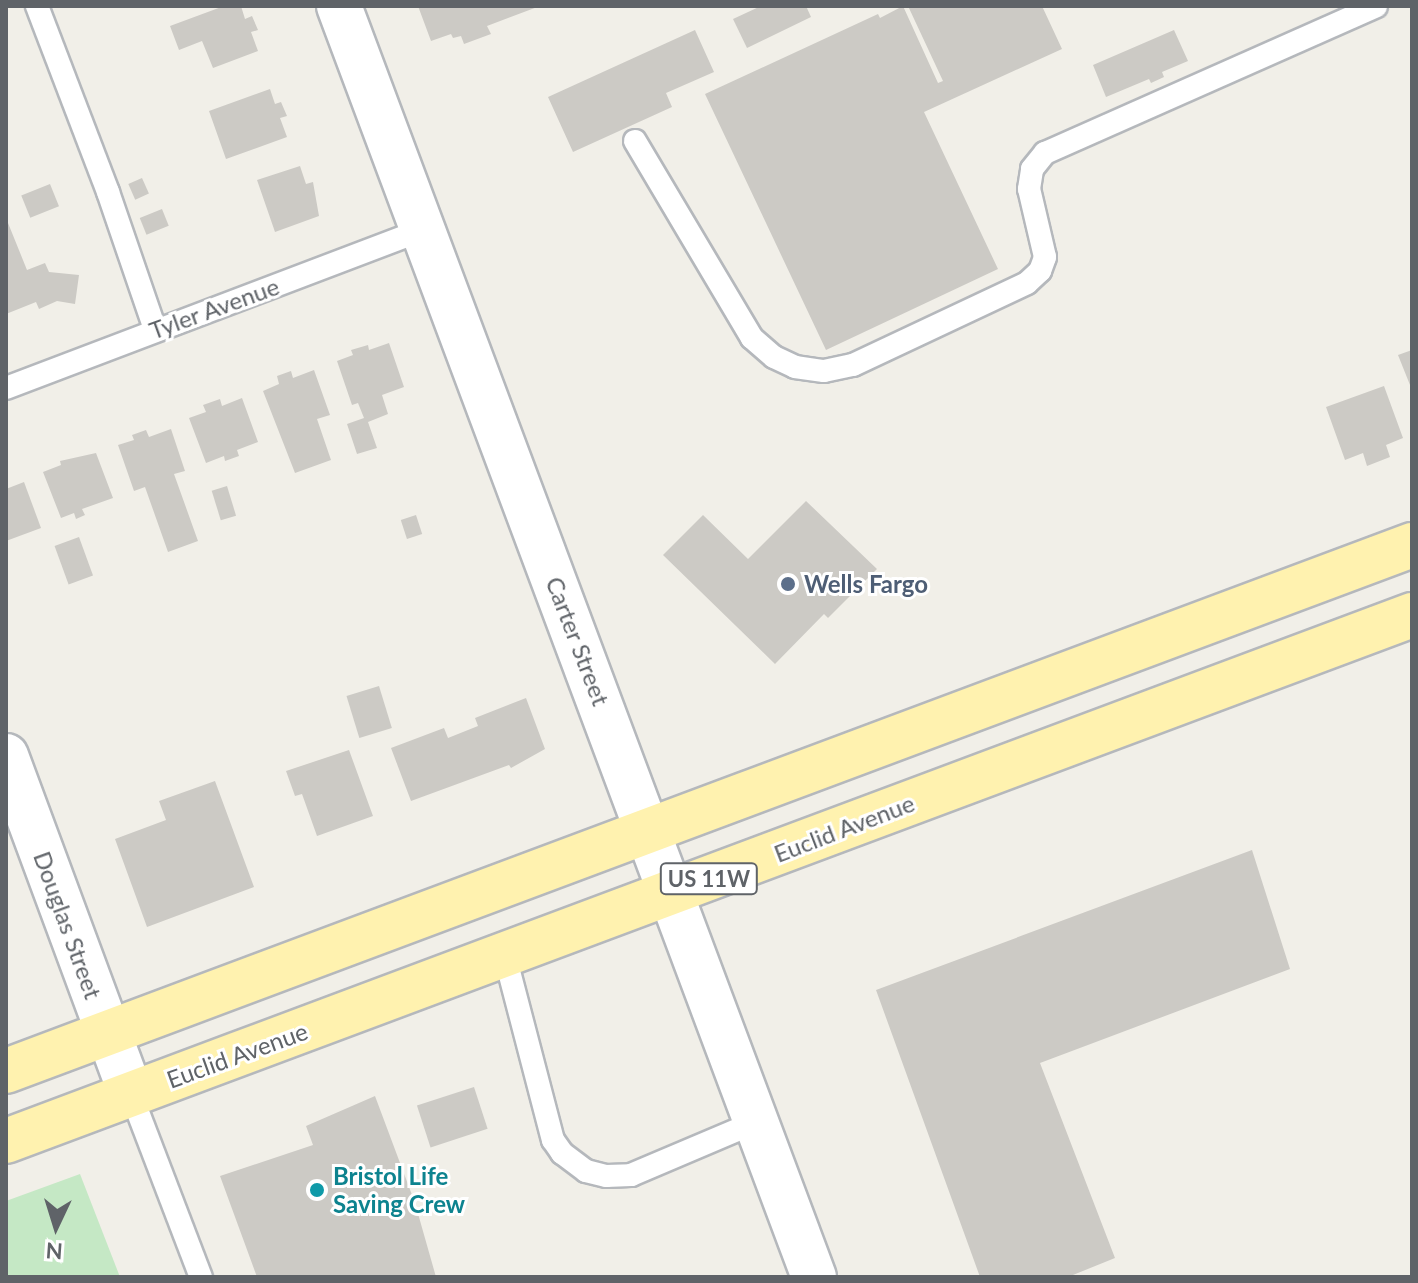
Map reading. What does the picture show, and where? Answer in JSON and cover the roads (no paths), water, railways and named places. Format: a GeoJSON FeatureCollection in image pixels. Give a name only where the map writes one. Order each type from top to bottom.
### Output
{"type":"FeatureCollection","features":[{"type":"Feature","properties":{"kind":"main road","name":"US 11W"},"geometry":{"type":"LineString","coordinates":[[6,1071],[1412,545]]}},
{"type":"Feature","properties":{"kind":"main road","name":"Euclid Avenue"},"geometry":{"type":"LineString","coordinates":[[6,1141],[1412,615]]}},
{"type":"Feature","properties":{"kind":"street","name":"Carter Street"},"geometry":{"type":"LineString","coordinates":[[339,6],[650,830],[814,1277]]}},
{"type":"Feature","properties":{"kind":"street","name":"Douglas Street"},"geometry":{"type":"LineString","coordinates":[[6,756],[131,1094]]}},
{"type":"Feature","properties":{"kind":"lane"},"geometry":{"type":"LineString","coordinates":[[37,6],[108,192],[155,329]]}},
{"type":"Feature","properties":{"kind":"lane"},"geometry":{"type":"LineString","coordinates":[[635,141],[752,338],[774,357],[795,367],[824,371],[853,365],[1027,283],[1040,271],[1045,257],[1029,189],[1032,169],[1045,153],[1376,6]]}},
{"type":"Feature","properties":{"kind":"lane","name":"Tyler Avenue"},"geometry":{"type":"LineString","coordinates":[[6,388],[422,230]]}},
{"type":"Feature","properties":{"kind":"lane"},"geometry":{"type":"LineString","coordinates":[[505,956],[553,1140],[562,1153],[586,1171],[606,1176],[631,1175],[756,1122]]}},
{"type":"Feature","properties":{"kind":"lane"},"geometry":{"type":"LineString","coordinates":[[131,1094],[201,1277]]}},
{"type":"Feature","properties":{"kind":"place","name":"Wells Fargo"},"geometry":{"type":"Point","coordinates":[788,584]}},
{"type":"Feature","properties":{"kind":"place","name":"Bristol Life Saving Crew"},"geometry":{"type":"Point","coordinates":[317,1190]}}]}
